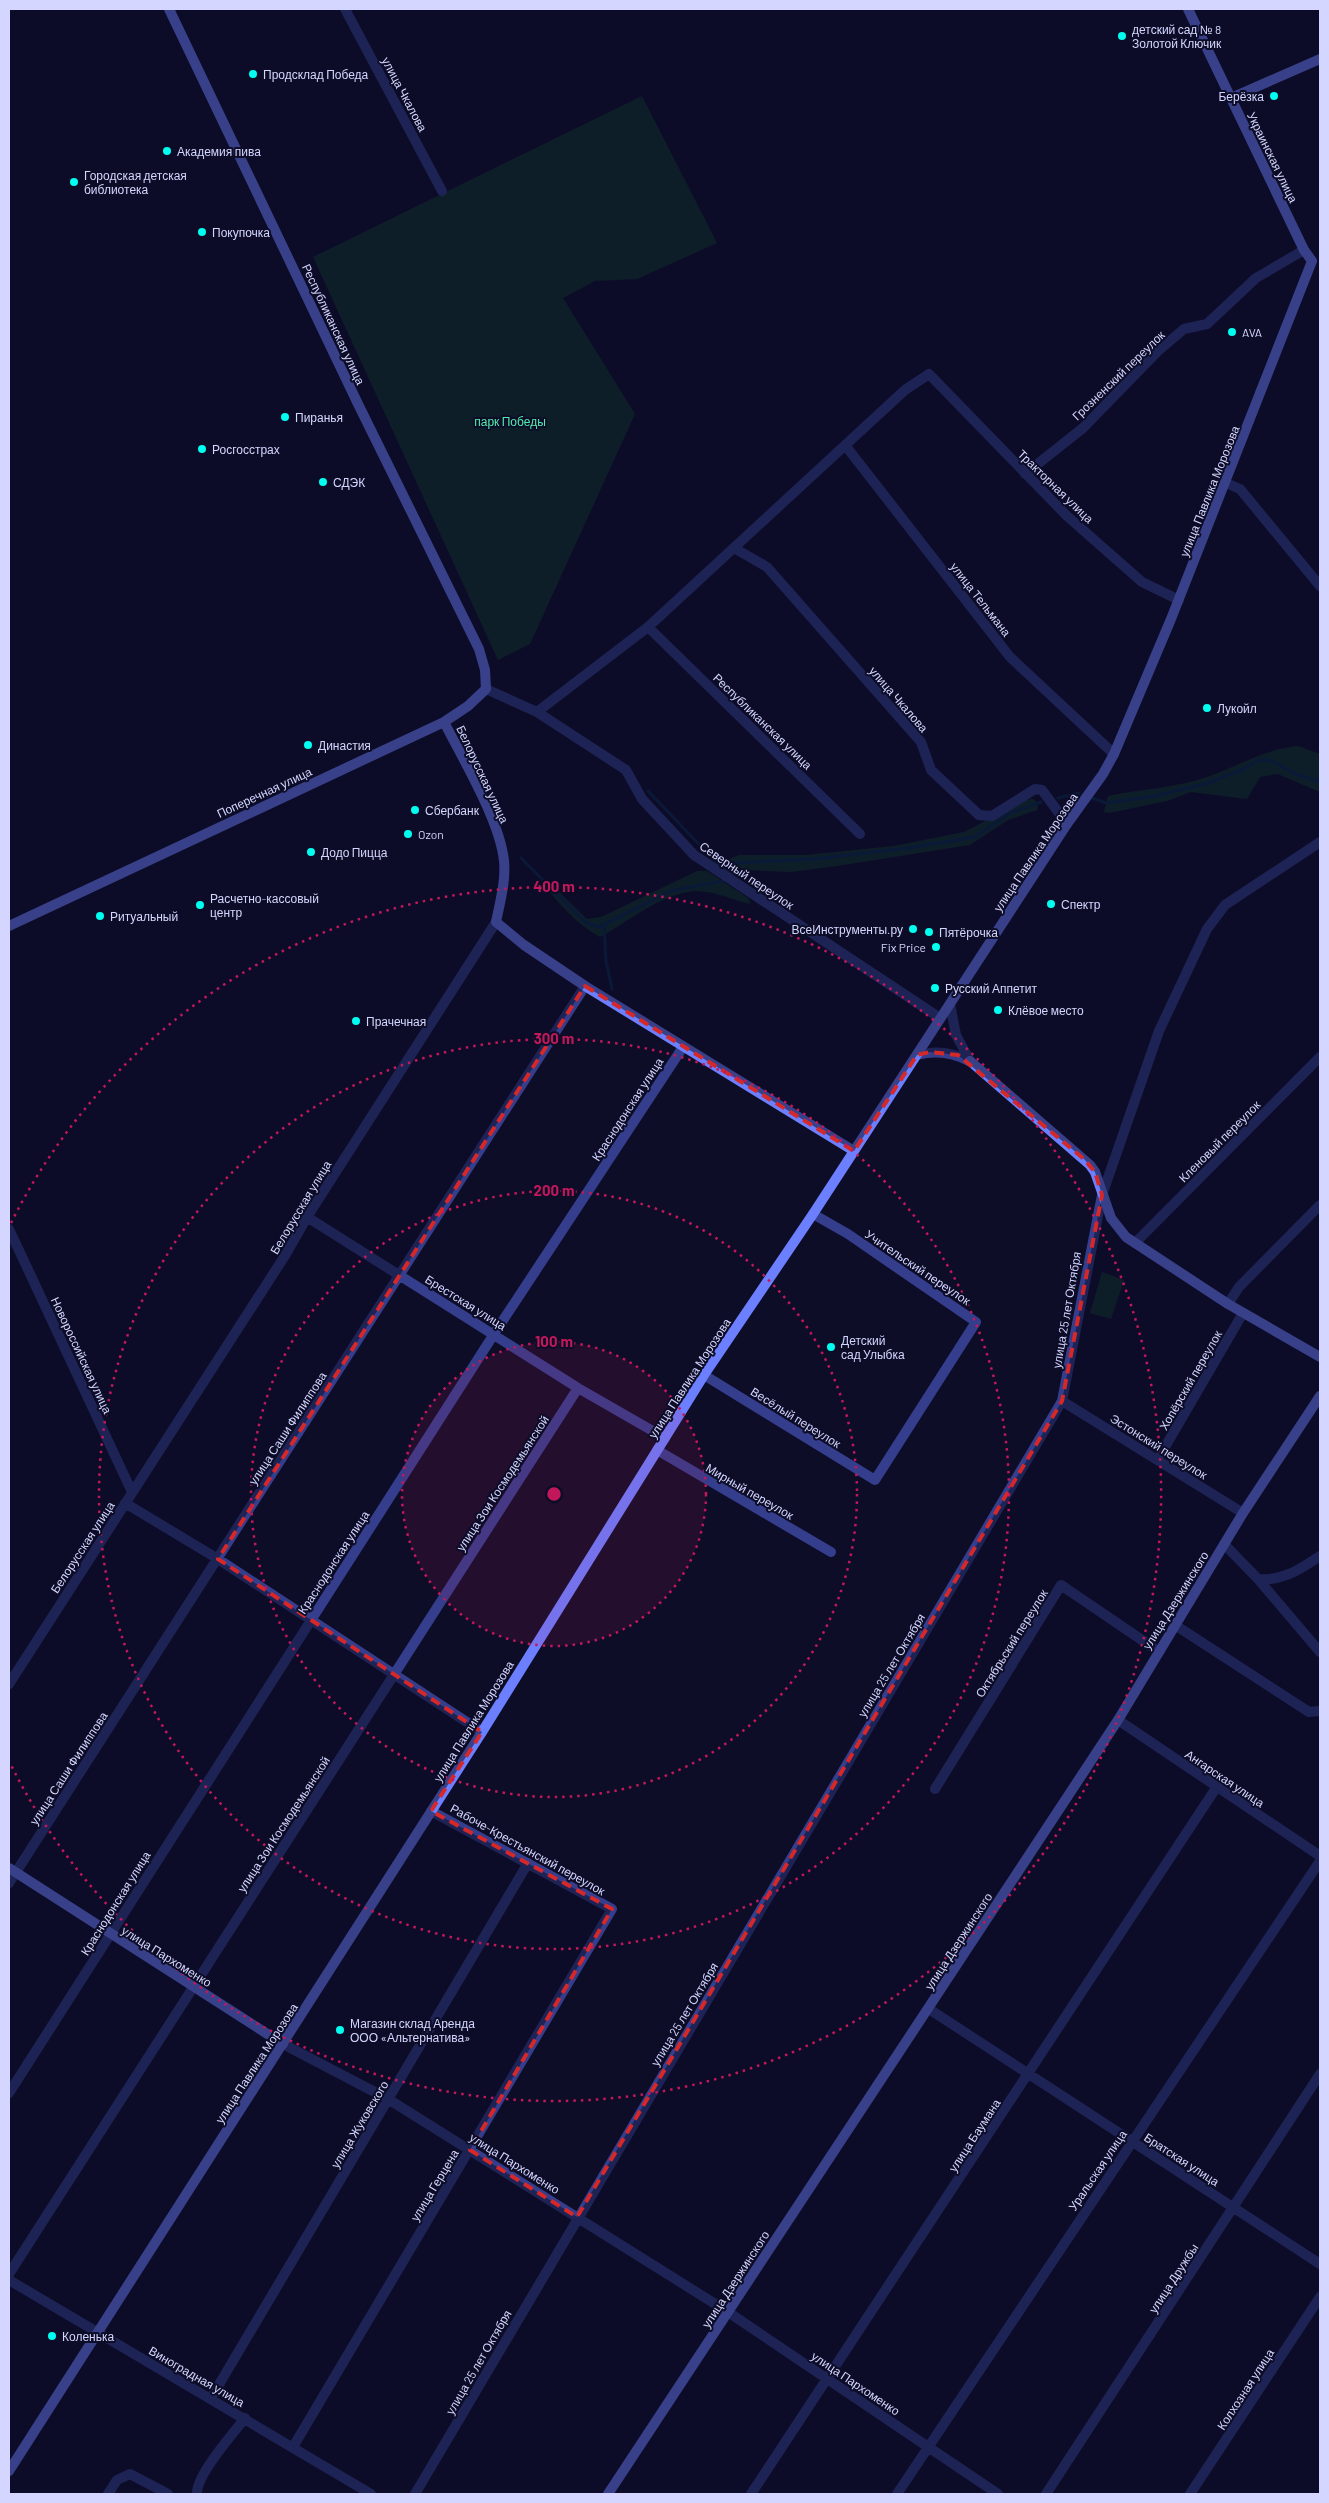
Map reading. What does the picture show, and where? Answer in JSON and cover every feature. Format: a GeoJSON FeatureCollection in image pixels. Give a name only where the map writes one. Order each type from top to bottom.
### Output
{"type":"FeatureCollection","features":[{"type":"Feature","properties":{"kind":"street","name":"Республиканская улица"},"geometry":{"type":"LineString","coordinates":[[169,9],[359,406],[479,649],[485,670],[486,689]]}},
{"type":"Feature","properties":{"kind":"street","name":"улица Чкалова"},"geometry":{"type":"LineString","coordinates":[[345,9],[442,191]]}},
{"type":"Feature","properties":{"kind":"street","name":"Украинская улица"},"geometry":{"type":"LineString","coordinates":[[1188,9],[1304,250],[1316,262]]}},
{"type":"Feature","properties":{"kind":"street"},"geometry":{"type":"LineString","coordinates":[[1231,98],[1320,59]]}},
{"type":"Feature","properties":{"kind":"street","name":"Грозненский переулок"},"geometry":{"type":"LineString","coordinates":[[1025,474],[1083,428],[1158,351],[1184,329],[1207,324],[1256,278],[1304,250]]}},
{"type":"Feature","properties":{"kind":"street","name":"улица Павлика Морозова"},"geometry":{"type":"LineString","coordinates":[[9,2471],[482,1732],[704,1375],[813,1214],[1067,824],[1098,782],[1114,754],[1179,600],[1316,262]]}},
{"type":"Feature","properties":{"kind":"street","name":"Тракторная улица"},"geometry":{"type":"LineString","coordinates":[[846,444],[905,390],[929,374],[1067,516],[1142,582],[1179,600]]}},
{"type":"Feature","properties":{"kind":"street"},"geometry":{"type":"LineString","coordinates":[[538,712],[648,627],[846,444]]}},
{"type":"Feature","properties":{"kind":"street","name":"улица Тельмана"},"geometry":{"type":"LineString","coordinates":[[846,444],[1010,657],[1114,754]]}},
{"type":"Feature","properties":{"kind":"street"},"geometry":{"type":"LineString","coordinates":[[1226,483],[1240,489],[1320,586]]}},
{"type":"Feature","properties":{"kind":"street","name":"улица Чкалова"},"geometry":{"type":"LineString","coordinates":[[734,548],[767,567],[921,742],[931,770],[979,815],[992,816],[1035,789],[1042,790],[1067,824]]}},
{"type":"Feature","properties":{"kind":"street","name":"Республиканская улица"},"geometry":{"type":"LineString","coordinates":[[648,627],[860,834]]}},
{"type":"Feature","properties":{"kind":"street","name":"Северный переулок"},"geometry":{"type":"LineString","coordinates":[[486,689],[538,712],[626,770],[642,799],[694,855],[940,1018]]}},
{"type":"Feature","properties":{"kind":"street","name":"Поперечная улица"},"geometry":{"type":"LineString","coordinates":[[9,926],[444,722],[468,706],[486,689]]}},
{"type":"Feature","properties":{"kind":"street","name":"Белорусская улица"},"geometry":{"type":"LineString","coordinates":[[9,1684],[286,1254],[307,1217],[496,922],[504,870],[501,845],[494,823],[444,722]]}},
{"type":"Feature","properties":{"kind":"street","name":"улица 25 лет Октября"},"geometry":{"type":"LineString","coordinates":[[415,2494],[577,2217],[1062,1401],[1102,1196],[1159,1032],[1207,929],[1225,905],[1320,842]]}},
{"type":"Feature","properties":{"kind":"street"},"geometry":{"type":"LineString","coordinates":[[496,922],[524,946],[585,986],[854,1151]]}},
{"type":"Feature","properties":{"kind":"street","name":"улица Саши Филиппова"},"geometry":{"type":"LineString","coordinates":[[9,1882],[12,1870],[218,1559],[585,986]]}},
{"type":"Feature","properties":{"kind":"street"},"geometry":{"type":"LineString","coordinates":[[950,1004],[956,1035],[970,1061],[1090,1165],[1095,1172],[1102,1196],[1119,1231],[1228,1304],[1320,1357]]}},
{"type":"Feature","properties":{"kind":"street","name":"Краснодонская улица"},"geometry":{"type":"LineString","coordinates":[[9,2094],[494,1334],[683,1047]]}},
{"type":"Feature","properties":{"kind":"street"},"geometry":{"type":"LineString","coordinates":[[917,1055],[930,1052],[945,1052],[970,1061]]}},
{"type":"Feature","properties":{"kind":"street","name":"Кленовый переулок"},"geometry":{"type":"LineString","coordinates":[[1135,1243],[1320,1057]]}},
{"type":"Feature","properties":{"kind":"street"},"geometry":{"type":"LineString","coordinates":[[1228,1304],[1239,1287],[1320,1206]]}},
{"type":"Feature","properties":{"kind":"street","name":"Учительский переулок"},"geometry":{"type":"LineString","coordinates":[[813,1214],[848,1234],[976,1322],[875,1480]]}},
{"type":"Feature","properties":{"kind":"street","name":"Брестская улица"},"geometry":{"type":"LineString","coordinates":[[307,1217],[578,1388],[664,1438]]}},
{"type":"Feature","properties":{"kind":"street","name":"Новороссийская улица"},"geometry":{"type":"LineString","coordinates":[[9,1229],[132,1492]]}},
{"type":"Feature","properties":{"kind":"street","name":"Хопёрский переулок"},"geometry":{"type":"LineString","coordinates":[[1158,1459],[1243,1312]]}},
{"type":"Feature","properties":{"kind":"street","name":"Весёлый переулок"},"geometry":{"type":"LineString","coordinates":[[704,1375],[875,1480]]}},
{"type":"Feature","properties":{"kind":"street","name":"улица Зои Космодемьянской"},"geometry":{"type":"LineString","coordinates":[[9,2274],[578,1388]]}},
{"type":"Feature","properties":{"kind":"street","name":"улица Дзержинского"},"geometry":{"type":"LineString","coordinates":[[608,2494],[1118,1720],[1243,1513],[1320,1396]]}},
{"type":"Feature","properties":{"kind":"street","name":"Эстонский переулок"},"geometry":{"type":"LineString","coordinates":[[1062,1401],[1243,1513]]}},
{"type":"Feature","properties":{"kind":"street","name":"Мирный переулок"},"geometry":{"type":"LineString","coordinates":[[657,1450],[831,1552]]}},
{"type":"Feature","properties":{"kind":"street"},"geometry":{"type":"LineString","coordinates":[[125,1503],[218,1559],[482,1732]]}},
{"type":"Feature","properties":{"kind":"street"},"geometry":{"type":"LineString","coordinates":[[1224,1544],[1258,1579],[1320,1652]]}},
{"type":"Feature","properties":{"kind":"street"},"geometry":{"type":"LineString","coordinates":[[1258,1579],[1272,1580],[1285,1577],[1320,1556]]}},
{"type":"Feature","properties":{"kind":"street","name":"Октябрьский переулок"},"geometry":{"type":"LineString","coordinates":[[935,1788],[1061,1585],[1158,1651]]}},
{"type":"Feature","properties":{"kind":"street"},"geometry":{"type":"LineString","coordinates":[[1175,1625],[1309,1712],[1320,1712]]}},
{"type":"Feature","properties":{"kind":"street","name":"Ангарская улица"},"geometry":{"type":"LineString","coordinates":[[1118,1720],[1216,1788],[1320,1856]]}},
{"type":"Feature","properties":{"kind":"street","name":"улица Баумана"},"geometry":{"type":"LineString","coordinates":[[751,2494],[1216,1788]]}},
{"type":"Feature","properties":{"kind":"street","name":"Рабоче-Крестьянский переулок"},"geometry":{"type":"LineString","coordinates":[[431,1811],[612,1909]]}},
{"type":"Feature","properties":{"kind":"street","name":"Уральская улица"},"geometry":{"type":"LineString","coordinates":[[896,2494],[1320,1861]]}},
{"type":"Feature","properties":{"kind":"street","name":"улица Жуковского"},"geometry":{"type":"LineString","coordinates":[[211,2398],[528,1863]]}},
{"type":"Feature","properties":{"kind":"street","name":"улица Пархоменко"},"geometry":{"type":"LineString","coordinates":[[12,1870],[284,2044],[388,2099],[728,2312],[998,2494]]}},
{"type":"Feature","properties":{"kind":"street","name":"улица Герцена"},"geometry":{"type":"LineString","coordinates":[[293,2447],[612,1909]]}},
{"type":"Feature","properties":{"kind":"street","name":"Братская улица"},"geometry":{"type":"LineString","coordinates":[[929,2009],[1320,2264]]}},
{"type":"Feature","properties":{"kind":"street","name":"улица Дружбы"},"geometry":{"type":"LineString","coordinates":[[1046,2494],[1320,2074]]}},
{"type":"Feature","properties":{"kind":"street","name":"Виноградная улица"},"geometry":{"type":"LineString","coordinates":[[9,2280],[97,2333],[246,2418],[371,2494]]}},
{"type":"Feature","properties":{"kind":"street","name":"Колхозная улица"},"geometry":{"type":"LineString","coordinates":[[1190,2494],[1320,2297]]}},
{"type":"Feature","properties":{"kind":"street"},"geometry":{"type":"LineString","coordinates":[[197,2494],[197,2488],[215,2457],[246,2418]]}},
{"type":"Feature","properties":{"kind":"street"},"geometry":{"type":"LineString","coordinates":[[108,2494],[117,2480],[130,2474],[168,2494]]}},
{"type":"Feature","properties":{"kind":"highlighted area"},"geometry":{"type":"Polygon","coordinates":[[[585,986],[854,1151],[917,1055],[930,1052],[958,1055],[1084,1159],[1095,1172],[1102,1195],[1062,1401],[577,2217],[470,2150],[612,1909],[431,1811],[482,1732],[218,1559],[585,986]]]}},
{"type":"Feature","properties":{"kind":"green space","name":"парк Победы"},"geometry":{"type":"Polygon","coordinates":[[[642,96],[717,243],[637,279],[595,281],[563,298],[635,414],[530,644],[498,660],[313,257],[642,96]]]}},
{"type":"Feature","properties":{"kind":"green space"},"geometry":{"type":"Polygon","coordinates":[[[1298,746],[1320,754],[1320,792],[1278,774],[1260,777],[1247,799],[1191,792],[1167,801],[1109,813],[1104,812],[1108,796],[1197,780],[1275,750],[1298,746]]]}},
{"type":"Feature","properties":{"kind":"green space"},"geometry":{"type":"Polygon","coordinates":[[[1033,799],[1038,803],[1037,810],[1008,820],[970,845],[791,872],[746,870],[731,876],[725,869],[727,860],[739,855],[805,855],[894,846],[964,832],[1025,800],[1033,799]]]}},
{"type":"Feature","properties":{"kind":"green space"},"geometry":{"type":"Polygon","coordinates":[[[697,871],[707,871],[748,898],[751,904],[708,892],[694,891],[681,893],[656,903],[600,937],[578,922],[547,889],[548,885],[554,887],[587,919],[601,917],[697,871]]]}},
{"type":"Feature","properties":{"kind":"green space"},"geometry":{"type":"Polygon","coordinates":[[[1102,1272],[1124,1280],[1111,1319],[1090,1313],[1102,1272]]]}},
{"type":"Feature","properties":{"kind":"waterway"},"geometry":{"type":"LineString","coordinates":[[1092,798],[1106,803],[1155,796],[1205,784],[1244,769],[1258,760],[1270,760],[1296,774],[1320,782]]}},
{"type":"Feature","properties":{"kind":"waterway"},"geometry":{"type":"LineString","coordinates":[[648,791],[717,863],[728,872]]}},
{"type":"Feature","properties":{"kind":"waterway"},"geometry":{"type":"LineString","coordinates":[[1058,798],[1079,793]]}},
{"type":"Feature","properties":{"kind":"waterway"},"geometry":{"type":"LineString","coordinates":[[728,873],[734,863],[815,859],[908,848],[975,837],[1010,813],[1041,802]]}},
{"type":"Feature","properties":{"kind":"waterway"},"geometry":{"type":"LineString","coordinates":[[521,858],[585,922],[599,927],[671,891],[723,881]]}},
{"type":"Feature","properties":{"kind":"waterway"},"geometry":{"type":"LineString","coordinates":[[604,925],[606,961],[612,989]]}},
{"type":"Feature","properties":{"kind":"place","name":"детский сад № 8 Золотой Ключик"},"geometry":{"type":"Point","coordinates":[1122,36]}},
{"type":"Feature","properties":{"kind":"place","name":"Продсклад Победа"},"geometry":{"type":"Point","coordinates":[253,74]}},
{"type":"Feature","properties":{"kind":"place","name":"Берёзка"},"geometry":{"type":"Point","coordinates":[1274,96]}},
{"type":"Feature","properties":{"kind":"place","name":"Академия пива"},"geometry":{"type":"Point","coordinates":[167,151]}},
{"type":"Feature","properties":{"kind":"place","name":"Городская детская библиотека"},"geometry":{"type":"Point","coordinates":[74,182]}},
{"type":"Feature","properties":{"kind":"place","name":"Покупочка"},"geometry":{"type":"Point","coordinates":[202,232]}},
{"type":"Feature","properties":{"kind":"place","name":"AVA"},"geometry":{"type":"Point","coordinates":[1232,332]}},
{"type":"Feature","properties":{"kind":"place","name":"Пиранья"},"geometry":{"type":"Point","coordinates":[285,417]}},
{"type":"Feature","properties":{"kind":"place","name":"Росгосстрах"},"geometry":{"type":"Point","coordinates":[202,449]}},
{"type":"Feature","properties":{"kind":"place","name":"СДЭК"},"geometry":{"type":"Point","coordinates":[323,482]}},
{"type":"Feature","properties":{"kind":"place","name":"Лукойл"},"geometry":{"type":"Point","coordinates":[1207,708]}},
{"type":"Feature","properties":{"kind":"place","name":"Династия"},"geometry":{"type":"Point","coordinates":[308,745]}},
{"type":"Feature","properties":{"kind":"place","name":"Сбербанк"},"geometry":{"type":"Point","coordinates":[415,810]}},
{"type":"Feature","properties":{"kind":"place","name":"Ozon"},"geometry":{"type":"Point","coordinates":[408,834]}},
{"type":"Feature","properties":{"kind":"place","name":"Додо Пицца"},"geometry":{"type":"Point","coordinates":[311,852]}},
{"type":"Feature","properties":{"kind":"place","name":"Спектр"},"geometry":{"type":"Point","coordinates":[1051,904]}},
{"type":"Feature","properties":{"kind":"place","name":"Расчетно-кассовый центр"},"geometry":{"type":"Point","coordinates":[200,905]}},
{"type":"Feature","properties":{"kind":"place","name":"Ритуальный"},"geometry":{"type":"Point","coordinates":[100,916]}},
{"type":"Feature","properties":{"kind":"place","name":"ВсеИнструменты.ру"},"geometry":{"type":"Point","coordinates":[913,929]}},
{"type":"Feature","properties":{"kind":"place","name":"Пятёрочка"},"geometry":{"type":"Point","coordinates":[929,932]}},
{"type":"Feature","properties":{"kind":"place","name":"Fix Price"},"geometry":{"type":"Point","coordinates":[936,947]}},
{"type":"Feature","properties":{"kind":"place","name":"Русский Аппетит"},"geometry":{"type":"Point","coordinates":[935,988]}},
{"type":"Feature","properties":{"kind":"place","name":"Клёвое место"},"geometry":{"type":"Point","coordinates":[998,1010]}},
{"type":"Feature","properties":{"kind":"place","name":"Прачечная"},"geometry":{"type":"Point","coordinates":[356,1021]}},
{"type":"Feature","properties":{"kind":"place","name":"Детский сад Улыбка"},"geometry":{"type":"Point","coordinates":[831,1347]}},
{"type":"Feature","properties":{"kind":"place","name":"Магазин склад Аренда ООО «Альтернатива»"},"geometry":{"type":"Point","coordinates":[340,2030]}},
{"type":"Feature","properties":{"kind":"place","name":"Коленька"},"geometry":{"type":"Point","coordinates":[52,2336]}}]}
